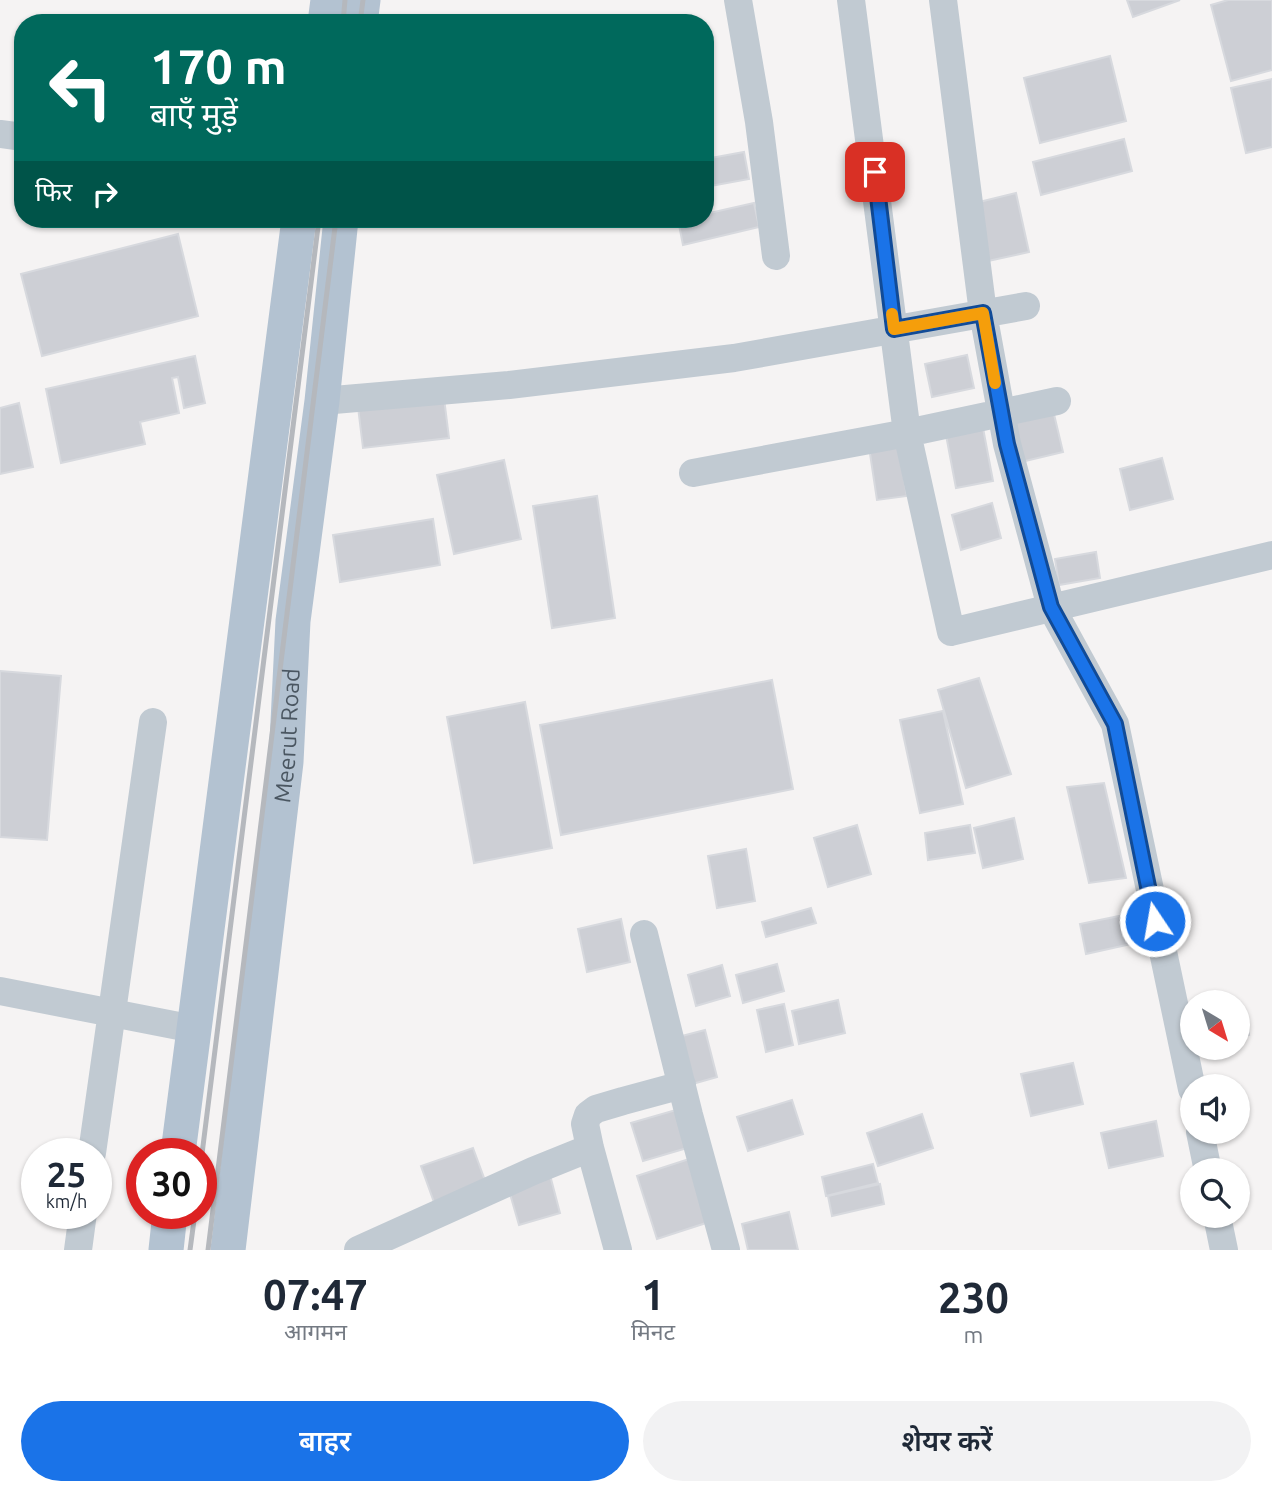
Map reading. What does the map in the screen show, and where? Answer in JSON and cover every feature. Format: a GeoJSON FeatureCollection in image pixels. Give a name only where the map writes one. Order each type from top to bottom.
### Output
{"type":"FeatureCollection","features":[{"type":"Feature","properties":{"kind":"main road"},"geometry":{"type":"LineString","coordinates":[[180,1138],[298,228]]}},
{"type":"Feature","properties":{"kind":"main road","name":"Meerut Road"},"geometry":{"type":"LineString","coordinates":[[228,1250],[286,762],[293,621],[322,401],[340,228]]}},
{"type":"Feature","properties":{"kind":"main road"},"geometry":{"type":"LineString","coordinates":[[166,1250],[168,1229]]}},
{"type":"Feature","properties":{"kind":"street"},"geometry":{"type":"LineString","coordinates":[[738,0],[759,122],[776,256]]}},
{"type":"Feature","properties":{"kind":"street"},"geometry":{"type":"LineString","coordinates":[[851,0],[907,433],[951,632],[1272,555]]}},
{"type":"Feature","properties":{"kind":"street"},"geometry":{"type":"LineString","coordinates":[[943,0],[983,313],[1000,413],[1051,607],[1115,724],[1189,1074]]}},
{"type":"Feature","properties":{"kind":"street"},"geometry":{"type":"LineString","coordinates":[[322,401],[509,385],[734,358],[1026,306]]}},
{"type":"Feature","properties":{"kind":"street"},"geometry":{"type":"LineString","coordinates":[[693,473],[907,433],[1057,401]]}},
{"type":"Feature","properties":{"kind":"street"},"geometry":{"type":"LineString","coordinates":[[94,1138],[153,722]]}},
{"type":"Feature","properties":{"kind":"street"},"geometry":{"type":"LineString","coordinates":[[644,934],[726,1250]]}},
{"type":"Feature","properties":{"kind":"street"},"geometry":{"type":"LineString","coordinates":[[0,991],[194,1029]]}},
{"type":"Feature","properties":{"kind":"street"},"geometry":{"type":"LineString","coordinates":[[618,1250],[590,1148],[585,1124],[588,1115],[596,1109],[682,1085]]}},
{"type":"Feature","properties":{"kind":"street"},"geometry":{"type":"LineString","coordinates":[[358,1250],[590,1148]]}},
{"type":"Feature","properties":{"kind":"street"},"geometry":{"type":"LineString","coordinates":[[1219,1228],[1224,1250]]}},
{"type":"Feature","properties":{"kind":"street"},"geometry":{"type":"LineString","coordinates":[[78,1250],[81,1229]]}},
{"type":"Feature","properties":{"kind":"building"},"geometry":{"type":"Polygon","coordinates":[[[1127,0],[1180,0],[1133,17],[1127,0]]]}},
{"type":"Feature","properties":{"kind":"building"},"geometry":{"type":"Polygon","coordinates":[[[1228,0],[1272,0],[1272,70],[1231,81],[1211,5],[1228,0]]]}},
{"type":"Feature","properties":{"kind":"building"},"geometry":{"type":"Polygon","coordinates":[[[1110,56],[1126,121],[1040,143],[1024,78],[1110,56]]]}},
{"type":"Feature","properties":{"kind":"building"},"geometry":{"type":"Polygon","coordinates":[[[1272,79],[1272,147],[1246,153],[1231,88],[1272,79]]]}},
{"type":"Feature","properties":{"kind":"building"},"geometry":{"type":"Polygon","coordinates":[[[1124,139],[1132,171],[1041,195],[1033,162],[1124,139]]]}},
{"type":"Feature","properties":{"kind":"building"},"geometry":{"type":"Polygon","coordinates":[[[744,152],[749,179],[714,185],[714,157],[744,152]]]}},
{"type":"Feature","properties":{"kind":"building"},"geometry":{"type":"Polygon","coordinates":[[[1016,193],[1029,252],[988,261],[975,203],[1016,193]]]}},
{"type":"Feature","properties":{"kind":"building"},"geometry":{"type":"Polygon","coordinates":[[[754,203],[759,227],[683,245],[680,228],[714,228],[714,212],[754,203]]]}},
{"type":"Feature","properties":{"kind":"building"},"geometry":{"type":"Polygon","coordinates":[[[178,234],[198,316],[42,356],[21,274],[178,234]]]}},
{"type":"Feature","properties":{"kind":"building"},"geometry":{"type":"Polygon","coordinates":[[[967,355],[974,388],[932,397],[925,364],[967,355]]]}},
{"type":"Feature","properties":{"kind":"building"},"geometry":{"type":"Polygon","coordinates":[[[195,356],[205,403],[184,408],[178,377],[172,378],[179,413],[140,422],[145,444],[61,463],[46,389],[195,356]]]}},
{"type":"Feature","properties":{"kind":"building"},"geometry":{"type":"Polygon","coordinates":[[[444,398],[449,438],[363,448],[358,407],[444,398]]]}},
{"type":"Feature","properties":{"kind":"building"},"geometry":{"type":"Polygon","coordinates":[[[19,403],[33,467],[0,474],[0,408],[19,403]]]}},
{"type":"Feature","properties":{"kind":"building"},"geometry":{"type":"Polygon","coordinates":[[[1053,410],[1063,452],[1021,462],[1011,420],[1053,410]]]}},
{"type":"Feature","properties":{"kind":"building"},"geometry":{"type":"Polygon","coordinates":[[[983,428],[993,481],[956,488],[946,435],[983,428]]]}},
{"type":"Feature","properties":{"kind":"building"},"geometry":{"type":"Polygon","coordinates":[[[898,442],[907,496],[877,500],[869,447],[898,442]]]}},
{"type":"Feature","properties":{"kind":"building"},"geometry":{"type":"Polygon","coordinates":[[[1162,458],[1173,499],[1130,510],[1120,469],[1162,458]]]}},
{"type":"Feature","properties":{"kind":"building"},"geometry":{"type":"Polygon","coordinates":[[[504,460],[521,539],[454,554],[437,475],[504,460]]]}},
{"type":"Feature","properties":{"kind":"building"},"geometry":{"type":"Polygon","coordinates":[[[597,496],[615,618],[552,628],[533,506],[597,496]]]}},
{"type":"Feature","properties":{"kind":"building"},"geometry":{"type":"Polygon","coordinates":[[[992,503],[1001,538],[961,550],[952,515],[992,503]]]}},
{"type":"Feature","properties":{"kind":"building"},"geometry":{"type":"Polygon","coordinates":[[[433,519],[440,565],[340,582],[333,535],[433,519]]]}},
{"type":"Feature","properties":{"kind":"building"},"geometry":{"type":"Polygon","coordinates":[[[1096,552],[1100,578],[1059,585],[1055,559],[1096,552]]]}},
{"type":"Feature","properties":{"kind":"building"},"geometry":{"type":"Polygon","coordinates":[[[0,671],[61,676],[47,840],[0,837],[0,671]]]}},
{"type":"Feature","properties":{"kind":"building"},"geometry":{"type":"Polygon","coordinates":[[[979,678],[1011,774],[966,788],[938,690],[979,678]]]}},
{"type":"Feature","properties":{"kind":"building"},"geometry":{"type":"Polygon","coordinates":[[[772,680],[793,789],[561,835],[540,725],[772,680]]]}},
{"type":"Feature","properties":{"kind":"building"},"geometry":{"type":"Polygon","coordinates":[[[525,702],[552,848],[474,863],[447,717],[525,702]]]}},
{"type":"Feature","properties":{"kind":"building"},"geometry":{"type":"Polygon","coordinates":[[[943,711],[963,804],[920,813],[900,720],[943,711]]]}},
{"type":"Feature","properties":{"kind":"building"},"geometry":{"type":"Polygon","coordinates":[[[1104,783],[1126,878],[1089,883],[1067,787],[1104,783]]]}},
{"type":"Feature","properties":{"kind":"building"},"geometry":{"type":"Polygon","coordinates":[[[1014,818],[1023,859],[983,868],[974,828],[1014,818]]]}},
{"type":"Feature","properties":{"kind":"building"},"geometry":{"type":"Polygon","coordinates":[[[857,825],[871,874],[828,887],[814,838],[857,825]]]}},
{"type":"Feature","properties":{"kind":"building"},"geometry":{"type":"Polygon","coordinates":[[[970,825],[975,853],[928,860],[925,833],[970,825]]]}},
{"type":"Feature","properties":{"kind":"building"},"geometry":{"type":"Polygon","coordinates":[[[746,849],[755,901],[717,908],[708,856],[746,849]]]}},
{"type":"Feature","properties":{"kind":"building"},"geometry":{"type":"Polygon","coordinates":[[[811,908],[816,923],[766,937],[762,922],[811,908]]]}},
{"type":"Feature","properties":{"kind":"building"},"geometry":{"type":"Polygon","coordinates":[[[1124,915],[1131,944],[1086,954],[1080,924],[1124,915]]]}},
{"type":"Feature","properties":{"kind":"building"},"geometry":{"type":"Polygon","coordinates":[[[621,919],[630,962],[587,972],[578,929],[621,919]]]}},
{"type":"Feature","properties":{"kind":"building"},"geometry":{"type":"Polygon","coordinates":[[[777,964],[784,991],[743,1003],[736,975],[777,964]]]}},
{"type":"Feature","properties":{"kind":"building"},"geometry":{"type":"Polygon","coordinates":[[[722,965],[730,996],[696,1006],[688,975],[722,965]]]}},
{"type":"Feature","properties":{"kind":"building"},"geometry":{"type":"Polygon","coordinates":[[[838,1000],[845,1033],[799,1044],[792,1011],[838,1000]]]}},
{"type":"Feature","properties":{"kind":"building"},"geometry":{"type":"Polygon","coordinates":[[[784,1004],[793,1045],[766,1052],[757,1010],[784,1004]]]}},
{"type":"Feature","properties":{"kind":"building"},"geometry":{"type":"Polygon","coordinates":[[[705,1030],[717,1077],[689,1085],[678,1037],[705,1030]]]}},
{"type":"Feature","properties":{"kind":"building"},"geometry":{"type":"Polygon","coordinates":[[[1073,1063],[1083,1104],[1031,1116],[1021,1074],[1073,1063]]]}},
{"type":"Feature","properties":{"kind":"building"},"geometry":{"type":"Polygon","coordinates":[[[792,1100],[803,1134],[748,1151],[737,1117],[792,1100]]]}},
{"type":"Feature","properties":{"kind":"building"},"geometry":{"type":"Polygon","coordinates":[[[676,1110],[687,1148],[643,1161],[631,1123],[676,1110]]]}},
{"type":"Feature","properties":{"kind":"building"},"geometry":{"type":"Polygon","coordinates":[[[922,1114],[933,1148],[878,1166],[867,1133],[922,1114]]]}},
{"type":"Feature","properties":{"kind":"building"},"geometry":{"type":"Polygon","coordinates":[[[1156,1121],[1163,1156],[1109,1168],[1101,1133],[1156,1121]]]}},
{"type":"Feature","properties":{"kind":"building"},"geometry":{"type":"Polygon","coordinates":[[[473,1148],[487,1186],[435,1205],[421,1166],[473,1148]]]}},
{"type":"Feature","properties":{"kind":"building"},"geometry":{"type":"Polygon","coordinates":[[[689,1159],[709,1222],[657,1239],[637,1176],[689,1159]]]}},
{"type":"Feature","properties":{"kind":"building"},"geometry":{"type":"Polygon","coordinates":[[[873,1164],[878,1183],[826,1196],[822,1177],[873,1164]]]}},
{"type":"Feature","properties":{"kind":"building"},"geometry":{"type":"Polygon","coordinates":[[[550,1175],[560,1213],[519,1225],[508,1187],[550,1175]]]}},
{"type":"Feature","properties":{"kind":"building"},"geometry":{"type":"Polygon","coordinates":[[[880,1184],[884,1204],[832,1216],[828,1196],[880,1184]]]}},
{"type":"Feature","properties":{"kind":"building"},"geometry":{"type":"Polygon","coordinates":[[[789,1212],[798,1250],[748,1250],[742,1224],[789,1212]]]}},
{"type":"Feature","properties":{"kind":"railway"},"geometry":{"type":"LineString","coordinates":[[344,14],[345,0]]}},
{"type":"Feature","properties":{"kind":"railway"},"geometry":{"type":"LineString","coordinates":[[361,14],[363,0]]}},
{"type":"Feature","properties":{"kind":"railway"},"geometry":{"type":"LineString","coordinates":[[204,1138],[318,228]]}},
{"type":"Feature","properties":{"kind":"railway"},"geometry":{"type":"LineString","coordinates":[[208,1250],[335,228]]}},
{"type":"Feature","properties":{"kind":"railway"},"geometry":{"type":"LineString","coordinates":[[190,1250],[193,1229]]}},
{"type":"Feature","properties":{"kind":"slow traffic"},"geometry":{"type":"LineString","coordinates":[[892,314],[894,329],[983,313],[995,383]]}},
{"type":"Feature","properties":{"kind":"route"},"geometry":{"type":"LineString","coordinates":[[875,172],[894,329],[983,313],[1007,444],[1051,607],[1115,724],[1155,921]]}}]}
